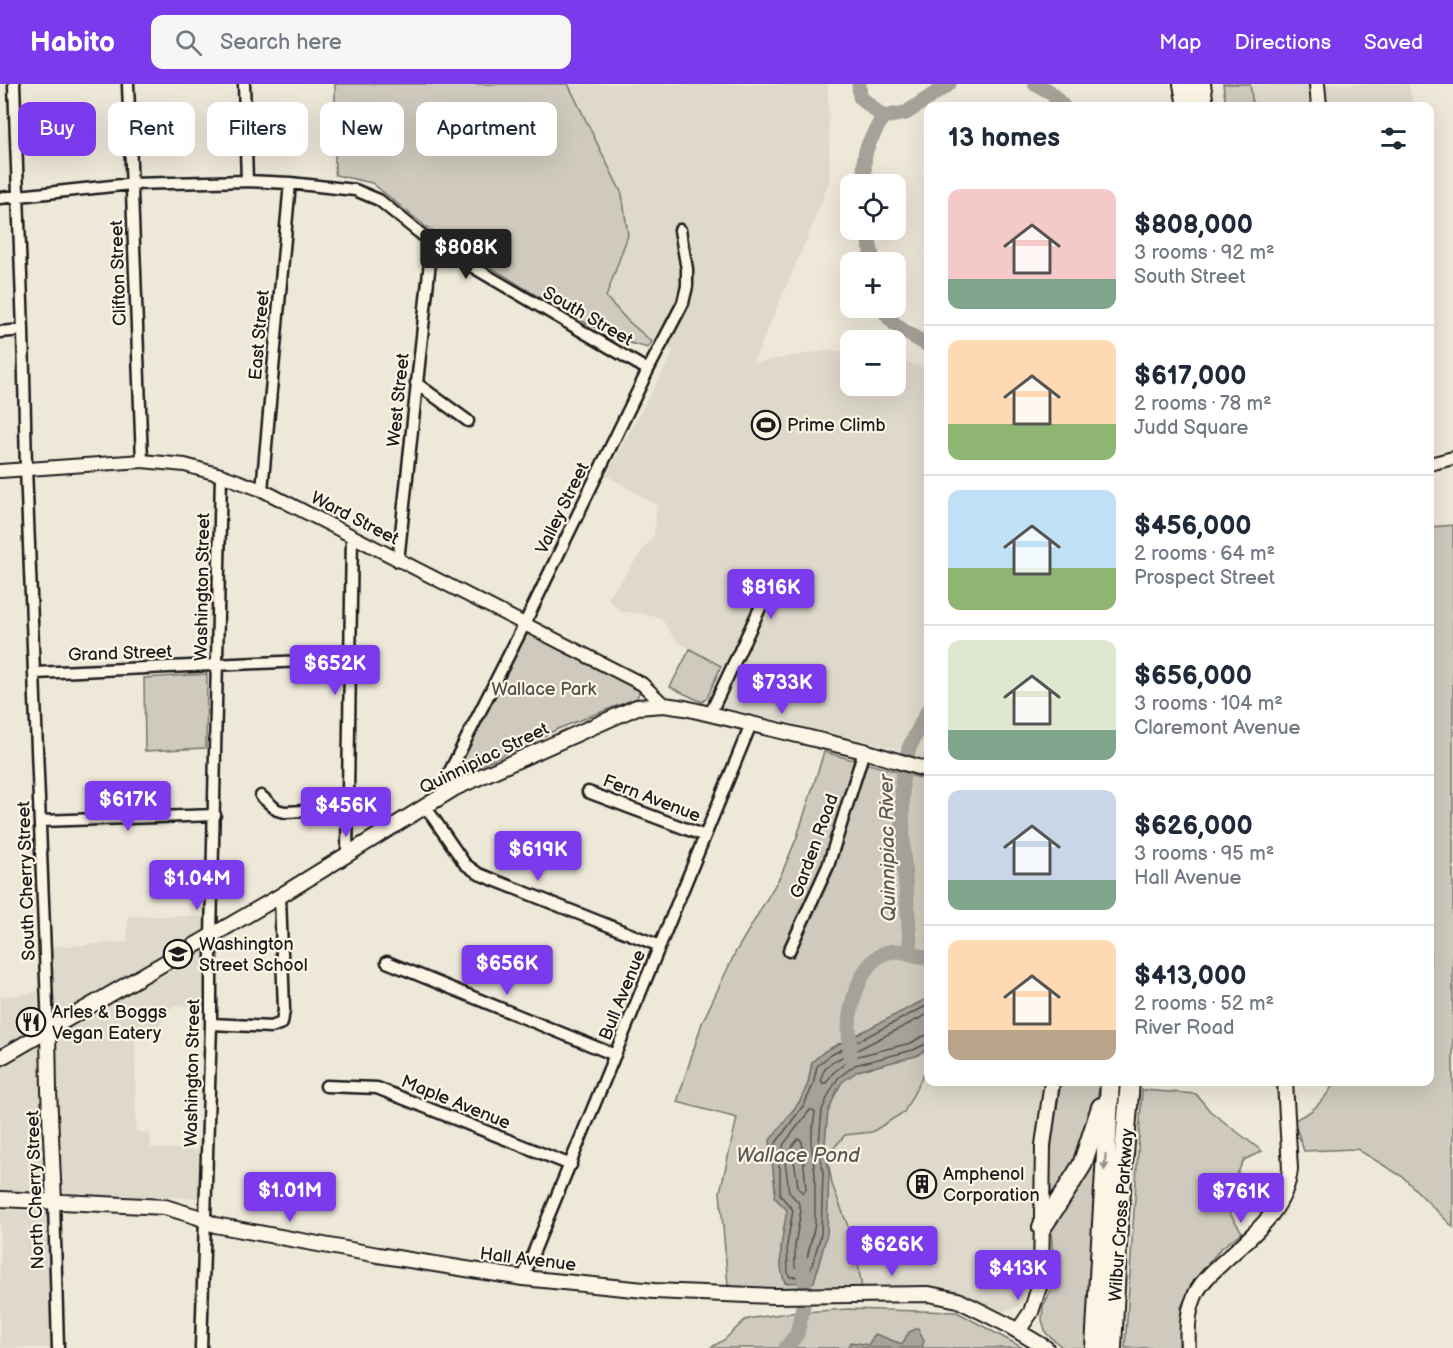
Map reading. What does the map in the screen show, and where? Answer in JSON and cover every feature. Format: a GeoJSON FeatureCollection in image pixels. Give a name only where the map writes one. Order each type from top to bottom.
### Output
{"type":"FeatureCollection","features":[{"type":"Feature","properties":{"kind":"highway"},"geometry":{"type":"LineString","coordinates":[[1183,84],[1185,102]]}},
{"type":"Feature","properties":{"kind":"highway"},"geometry":{"type":"LineString","coordinates":[[1201,84],[1203,102]]}},
{"type":"Feature","properties":{"kind":"highway"},"geometry":{"type":"LineString","coordinates":[[1042,1227],[1082,1165],[1109,1086]]}},
{"type":"Feature","properties":{"kind":"highway","name":"Wilbur Cross Parkway"},"geometry":{"type":"LineString","coordinates":[[1095,1348],[1110,1086]]}},
{"type":"Feature","properties":{"kind":"highway","name":"Wilbur Cross Parkway"},"geometry":{"type":"LineString","coordinates":[[1112,1348],[1118,1227],[1130,1086]]}},
{"type":"Feature","properties":{"kind":"main road"},"geometry":{"type":"LineString","coordinates":[[1317,84],[1319,102]]}},
{"type":"Feature","properties":{"kind":"main road","name":"Quinnipiac Street"},"geometry":{"type":"LineString","coordinates":[[0,1058],[280,896],[441,796],[498,768],[638,707],[664,705],[710,714],[864,751],[924,769]]}},
{"type":"Feature","properties":{"kind":"main road","name":"North Cherry Street"},"geometry":{"type":"LineString","coordinates":[[48,1030],[54,1202]]}},
{"type":"Feature","properties":{"kind":"main road"},"geometry":{"type":"LineString","coordinates":[[1018,1331],[1031,1312],[1041,1281],[1043,1145],[1051,1086]]}},
{"type":"Feature","properties":{"kind":"main road"},"geometry":{"type":"LineString","coordinates":[[1188,1348],[1190,1311],[1194,1296],[1202,1283],[1273,1214],[1289,1181],[1285,1086]]}},
{"type":"Feature","properties":{"kind":"main road","name":"Hall Avenue"},"geometry":{"type":"LineString","coordinates":[[0,1200],[165,1207],[215,1225],[378,1255],[523,1278],[654,1291],[774,1296],[897,1293],[945,1296],[958,1300],[1046,1348]]}},
{"type":"Feature","properties":{"kind":"street","name":"South Cherry Street"},"geometry":{"type":"LineString","coordinates":[[14,84],[26,468],[48,1030]]}},
{"type":"Feature","properties":{"kind":"street","name":"Clifton Street"},"geometry":{"type":"LineString","coordinates":[[129,84],[142,460]]}},
{"type":"Feature","properties":{"kind":"street"},"geometry":{"type":"LineString","coordinates":[[244,84],[247,181]]}},
{"type":"Feature","properties":{"kind":"street","name":"South Street"},"geometry":{"type":"LineString","coordinates":[[0,198],[131,184],[247,181],[355,190],[379,200],[432,243],[648,370]]}},
{"type":"Feature","properties":{"kind":"street","name":"East Street"},"geometry":{"type":"LineString","coordinates":[[262,490],[290,183]]}},
{"type":"Feature","properties":{"kind":"street","name":"Valley Street"},"geometry":{"type":"LineString","coordinates":[[441,796],[450,771],[683,303],[687,286],[687,269],[680,230]]}},
{"type":"Feature","properties":{"kind":"street","name":"West Street"},"geometry":{"type":"LineString","coordinates":[[398,561],[432,243]]}},
{"type":"Feature","properties":{"kind":"street"},"geometry":{"type":"LineString","coordinates":[[0,332],[23,330]]}},
{"type":"Feature","properties":{"kind":"street"},"geometry":{"type":"LineString","coordinates":[[416,383],[468,420]]}},
{"type":"Feature","properties":{"kind":"street"},"geometry":{"type":"LineString","coordinates":[[1434,463],[1453,458]]}},
{"type":"Feature","properties":{"kind":"street","name":"Ward Street"},"geometry":{"type":"LineString","coordinates":[[0,471],[142,460],[185,465],[221,475],[262,490],[642,684],[664,705]]}},
{"type":"Feature","properties":{"kind":"street","name":"Washington Street"},"geometry":{"type":"LineString","coordinates":[[201,1348],[211,1024],[221,475]]}},
{"type":"Feature","properties":{"kind":"street"},"geometry":{"type":"LineString","coordinates":[[347,856],[352,536]]}},
{"type":"Feature","properties":{"kind":"street"},"geometry":{"type":"LineString","coordinates":[[710,714],[769,589]]}},
{"type":"Feature","properties":{"kind":"street","name":"Grand Street"},"geometry":{"type":"LineString","coordinates":[[35,673],[350,659]]}},
{"type":"Feature","properties":{"kind":"street","name":"Bull Avenue"},"geometry":{"type":"LineString","coordinates":[[523,1278],[751,724]]}},
{"type":"Feature","properties":{"kind":"street","name":"Garden Road"},"geometry":{"type":"LineString","coordinates":[[789,951],[828,866],[864,751]]}},
{"type":"Feature","properties":{"kind":"street","name":"Fern Avenue"},"geometry":{"type":"LineString","coordinates":[[588,792],[705,836]]}},
{"type":"Feature","properties":{"kind":"street"},"geometry":{"type":"LineString","coordinates":[[261,796],[277,810],[285,812],[347,809]]}},
{"type":"Feature","properties":{"kind":"street"},"geometry":{"type":"LineString","coordinates":[[424,806],[465,864],[479,874],[660,946]]}},
{"type":"Feature","properties":{"kind":"street"},"geometry":{"type":"LineString","coordinates":[[41,821],[215,815]]}},
{"type":"Feature","properties":{"kind":"street"},"geometry":{"type":"LineString","coordinates":[[211,1024],[271,1027],[282,1023],[284,1010],[280,896]]}},
{"type":"Feature","properties":{"kind":"street"},"geometry":{"type":"LineString","coordinates":[[387,962],[615,1055]]}},
{"type":"Feature","properties":{"kind":"street","name":"Maple Avenue"},"geometry":{"type":"LineString","coordinates":[[326,1086],[377,1088],[571,1165]]}},
{"type":"Feature","properties":{"kind":"street","name":"North Cherry Street"},"geometry":{"type":"LineString","coordinates":[[54,1202],[58,1348]]}},
{"type":"Feature","properties":{"kind":"shaded area"},"geometry":{"type":"Polygon","coordinates":[[[567,84],[828,84],[830,178],[811,229],[753,363],[828,350],[840,352],[840,396],[906,396],[906,362],[924,367],[924,759],[894,748],[707,703],[723,667],[676,641],[661,618],[621,612],[608,598],[654,535],[657,506],[606,475],[674,351],[652,342],[606,297],[567,84]]]}},
{"type":"Feature","properties":{"kind":"shaded area"},"geometry":{"type":"Polygon","coordinates":[[[1250,84],[1409,84],[1412,102],[1252,102],[1250,84]]]}},
{"type":"Feature","properties":{"kind":"shaded area"},"geometry":{"type":"Polygon","coordinates":[[[128,916],[204,916],[202,1005],[172,1006],[157,1029],[135,1039],[136,1132],[150,1133],[151,1148],[199,1150],[198,1198],[68,1195],[62,1192],[51,947],[127,942],[128,916]]]}},
{"type":"Feature","properties":{"kind":"shaded area"},"geometry":{"type":"Polygon","coordinates":[[[38,992],[44,1193],[0,1191],[0,997],[38,992]]]}},
{"type":"Feature","properties":{"kind":"shaded area"},"geometry":{"type":"Polygon","coordinates":[[[924,1071],[924,1086],[1046,1086],[1036,1277],[1017,1307],[999,1313],[945,1287],[861,1287],[855,1245],[832,1184],[827,1156],[846,1135],[872,1132],[924,1071]]]}},
{"type":"Feature","properties":{"kind":"shaded area"},"geometry":{"type":"Polygon","coordinates":[[[0,1209],[45,1212],[48,1215],[51,1348],[0,1348],[0,1209]]]}},
{"type":"Feature","properties":{"kind":"green space"},"geometry":{"type":"Polygon","coordinates":[[[335,84],[568,84],[622,194],[628,235],[606,297],[652,342],[648,348],[626,342],[563,312],[426,227],[372,183],[335,175],[335,156],[404,156],[404,102],[335,102],[335,84]]]}},
{"type":"Feature","properties":{"kind":"green space"},"geometry":{"type":"Polygon","coordinates":[[[1223,84],[1250,84],[1252,102],[1225,102],[1223,84]]]}},
{"type":"Feature","properties":{"kind":"green space"},"geometry":{"type":"Polygon","coordinates":[[[1453,525],[1453,1227],[1403,1177],[1357,1149],[1304,1151],[1294,1121],[1319,1103],[1332,1086],[1434,1086],[1434,527],[1453,525]]]}},
{"type":"Feature","properties":{"kind":"green space","name":"Wallace Park"},"geometry":{"type":"Polygon","coordinates":[[[525,634],[533,635],[640,690],[637,698],[560,728],[458,776],[455,772],[525,634]]]}},
{"type":"Feature","properties":{"kind":"green space"},"geometry":{"type":"Polygon","coordinates":[[[690,649],[721,666],[707,698],[702,702],[670,687],[690,649]]]}},
{"type":"Feature","properties":{"kind":"green space"},"geometry":{"type":"Polygon","coordinates":[[[207,674],[206,748],[145,751],[144,678],[207,674]]]}},
{"type":"Feature","properties":{"kind":"green space"},"geometry":{"type":"Polygon","coordinates":[[[824,752],[924,779],[924,1074],[904,1112],[872,1132],[845,1135],[827,1156],[832,1184],[855,1245],[862,1289],[745,1290],[728,1285],[720,1192],[737,1118],[677,1102],[702,1023],[735,953],[781,875],[797,837],[824,752]]]}},
{"type":"Feature","properties":{"kind":"green space"},"geometry":{"type":"Polygon","coordinates":[[[1060,1086],[1099,1086],[1094,1119],[1084,1145],[1053,1199],[1050,1175],[1054,1124],[1060,1086]]]}},
{"type":"Feature","properties":{"kind":"green space"},"geometry":{"type":"Polygon","coordinates":[[[1142,1090],[1196,1094],[1210,1111],[1262,1151],[1244,1160],[1223,1203],[1242,1232],[1221,1248],[1194,1281],[1181,1307],[1179,1348],[1125,1348],[1142,1090]]]}},
{"type":"Feature","properties":{"kind":"green space"},"geometry":{"type":"Polygon","coordinates":[[[1096,1144],[1099,1147],[1087,1348],[1063,1348],[1046,1333],[1042,1320],[1043,1306],[1054,1281],[1051,1226],[1096,1144]]]}},
{"type":"Feature","properties":{"kind":"green space"},"geometry":{"type":"Polygon","coordinates":[[[848,1309],[957,1312],[1023,1348],[710,1348],[724,1340],[745,1320],[788,1313],[848,1309]]]}},
{"type":"Feature","properties":{"kind":"water","name":"Wallace Pond"},"geometry":{"type":"Polygon","coordinates":[[[924,1000],[924,1051],[916,1056],[858,1071],[842,1082],[835,1095],[828,1112],[825,1143],[829,1173],[827,1234],[814,1282],[785,1283],[781,1256],[787,1210],[774,1197],[770,1140],[800,1101],[808,1083],[812,1062],[825,1051],[924,1000]]]}},
{"type":"Feature","properties":{"kind":"water"},"geometry":{"type":"Polygon","coordinates":[[[918,1328],[924,1341],[922,1348],[847,1348],[851,1342],[868,1345],[875,1334],[902,1344],[909,1332],[918,1328]]]}},
{"type":"Feature","properties":{"kind":"waterway","name":"Quinnipiac River"},"geometry":{"type":"LineString","coordinates":[[859,84],[860,97],[883,117],[906,113],[949,84]]}},
{"type":"Feature","properties":{"kind":"waterway","name":"Quinnipiac River"},"geometry":{"type":"LineString","coordinates":[[1035,84],[1049,91],[1059,102]]}},
{"type":"Feature","properties":{"kind":"waterway","name":"Quinnipiac River"},"geometry":{"type":"LineString","coordinates":[[864,174],[865,156],[869,142],[883,117]]}},
{"type":"Feature","properties":{"kind":"waterway","name":"Quinnipiac River"},"geometry":{"type":"LineString","coordinates":[[869,240],[871,252]]}},
{"type":"Feature","properties":{"kind":"waterway","name":"Quinnipiac River"},"geometry":{"type":"LineString","coordinates":[[889,318],[908,334],[924,343]]}},
{"type":"Feature","properties":{"kind":"waterway","name":"Quinnipiac River"},"geometry":{"type":"LineString","coordinates":[[911,954],[903,852],[902,781],[909,748],[924,718]]}},
{"type":"Feature","properties":{"kind":"waterway","name":"Quinnipiac River"},"geometry":{"type":"LineString","coordinates":[[850,1057],[849,1028],[852,1005],[855,992],[867,969],[875,959],[885,953],[896,951],[924,957]]}},
{"type":"Feature","properties":{"kind":"waterway","name":"Quinnipiac River"},"geometry":{"type":"LineString","coordinates":[[786,1348],[797,1334],[806,1292],[803,1263]]}},
{"type":"Feature","properties":{"kind":"place","name":"Prime Climb"},"geometry":{"type":"Point","coordinates":[766,425]}},
{"type":"Feature","properties":{"kind":"place","name":"Washington Street School"},"geometry":{"type":"Point","coordinates":[178,954]}},
{"type":"Feature","properties":{"kind":"place","name":"Arles & Boggs Vegan Eatery"},"geometry":{"type":"Point","coordinates":[31,1022]}},
{"type":"Feature","properties":{"kind":"place","name":"Amphenol Corporation"},"geometry":{"type":"Point","coordinates":[922,1184]}}]}
